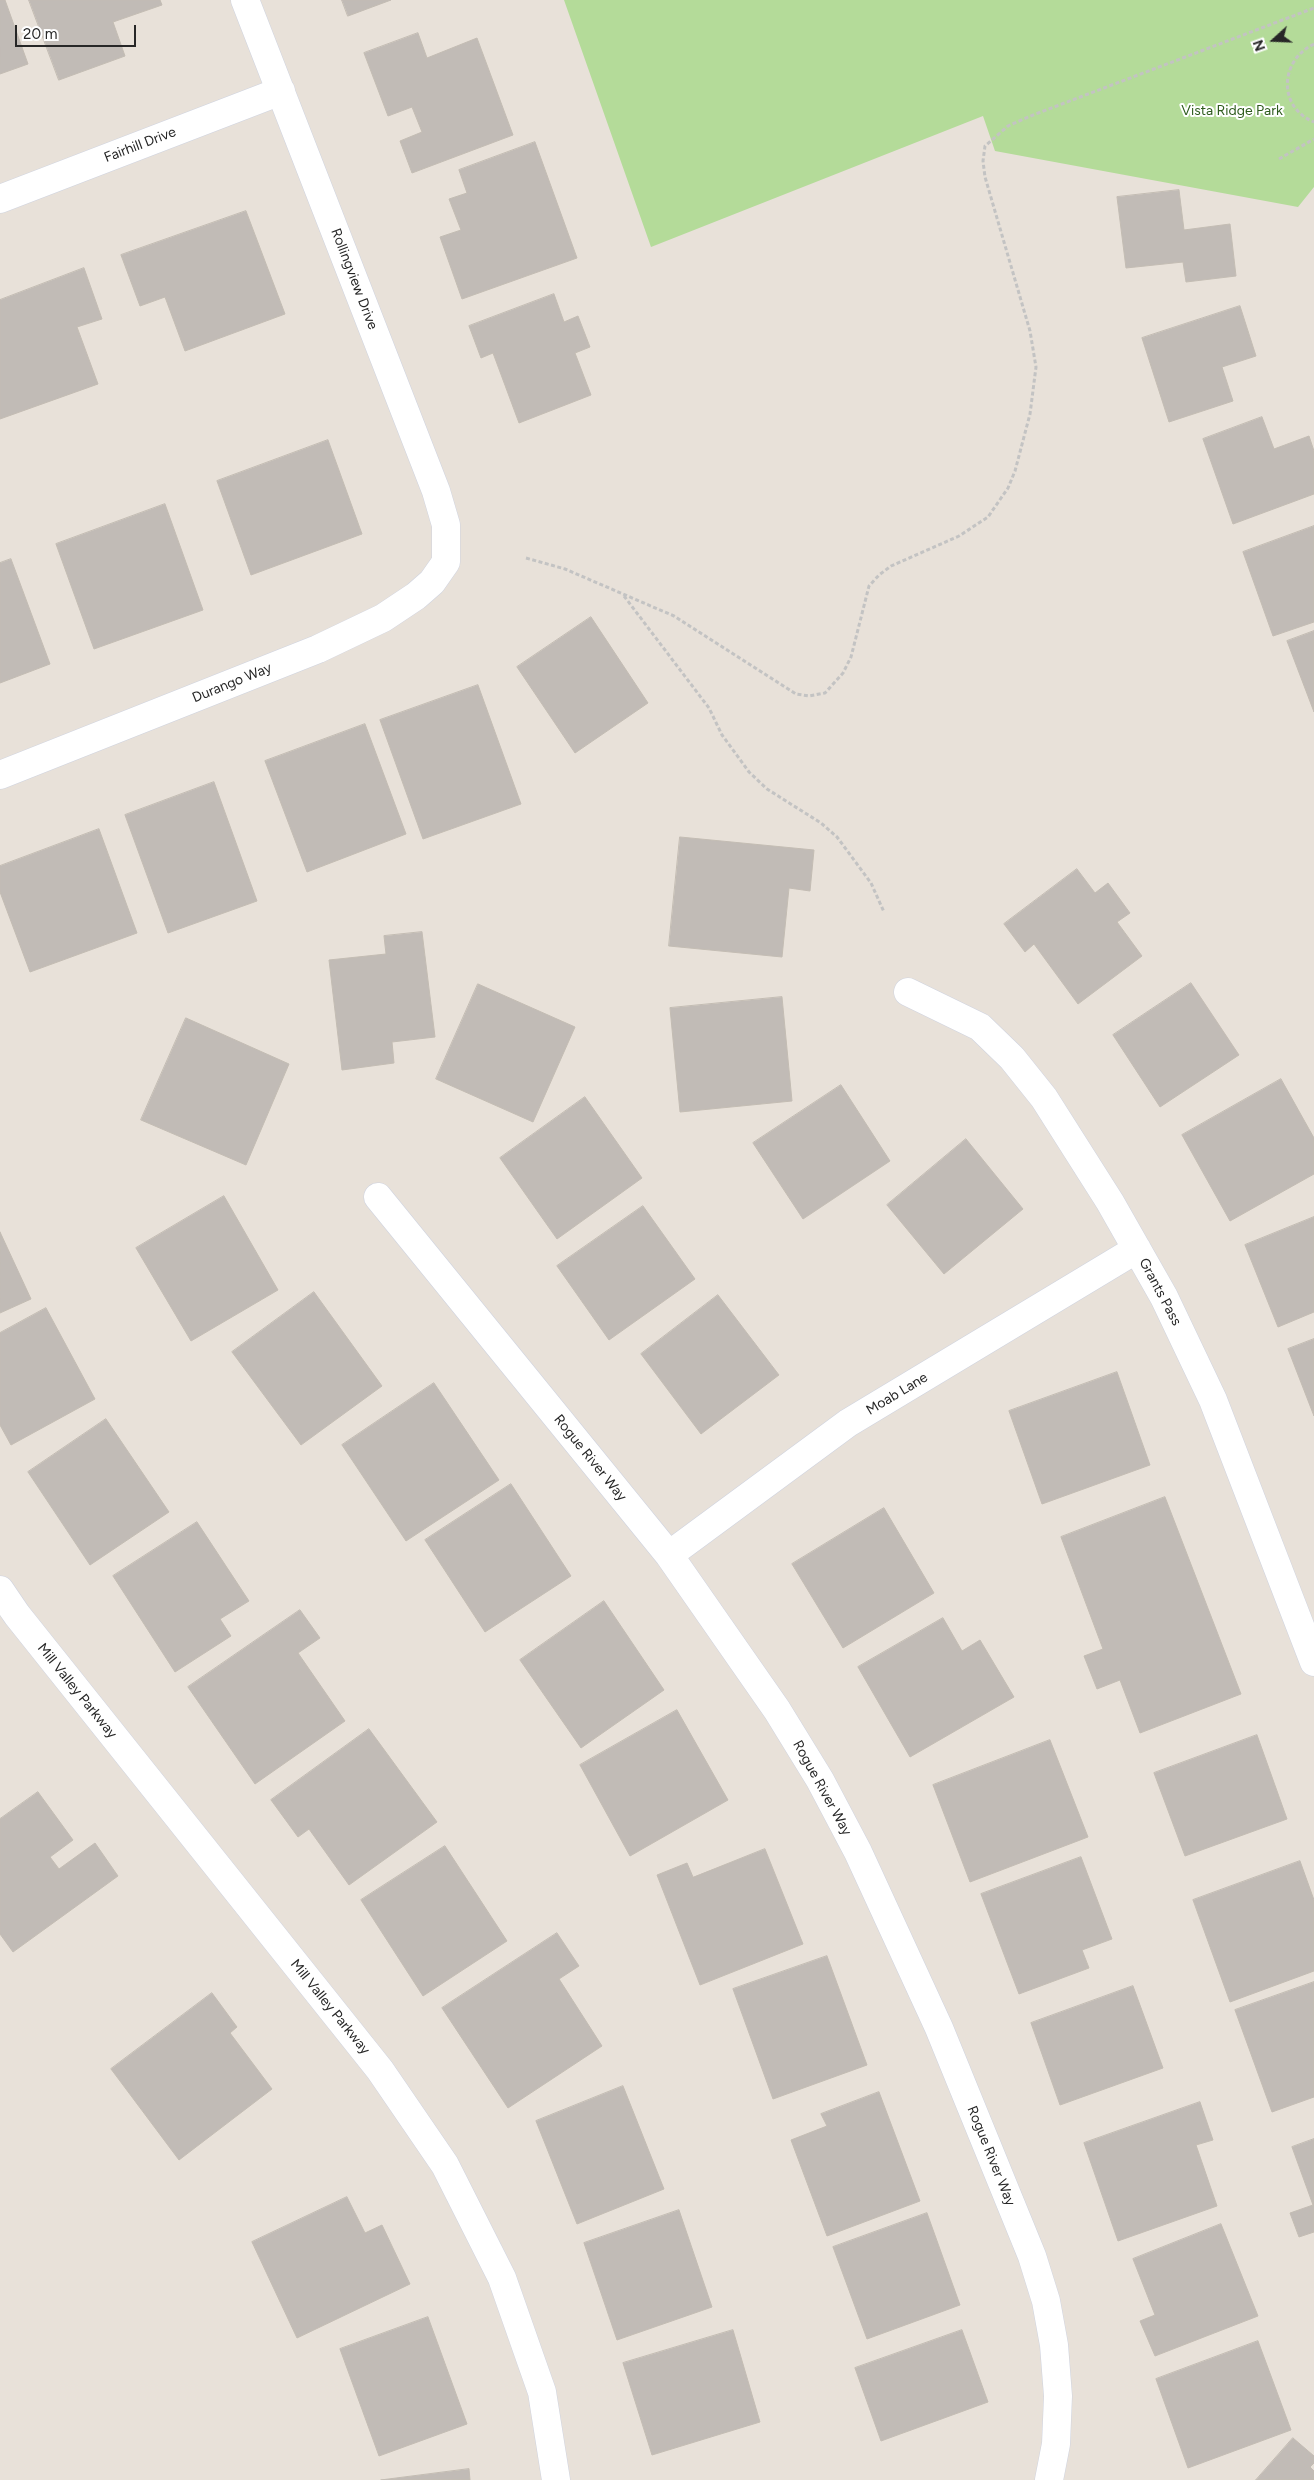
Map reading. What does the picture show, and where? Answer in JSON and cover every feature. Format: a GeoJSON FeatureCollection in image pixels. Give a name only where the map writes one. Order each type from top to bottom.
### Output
{"type":"FeatureCollection","features":[{"type":"Feature","properties":{"kind":"street","name":"Rollingview Drive"},"geometry":{"type":"LineString","coordinates":[[245,0],[436,491],[446,525],[446,562]]}},
{"type":"Feature","properties":{"kind":"street","name":"Fairhill Drive"},"geometry":{"type":"LineString","coordinates":[[0,199],[281,91]]}},
{"type":"Feature","properties":{"kind":"street","name":"Durango Way"},"geometry":{"type":"LineString","coordinates":[[0,775],[318,649],[383,618],[427,587],[446,562]]}},
{"type":"Feature","properties":{"kind":"street","name":"Grants Pass"},"geometry":{"type":"LineString","coordinates":[[908,992],[980,1027],[1012,1058],[1044,1098],[1110,1202],[1172,1314],[1214,1400],[1314,1662]]}},
{"type":"Feature","properties":{"kind":"street","name":"Rogue River Way"},"geometry":{"type":"LineString","coordinates":[[378,1197],[669,1555],[777,1710],[820,1780],[858,1852],[939,2028],[1032,2256],[1046,2301],[1054,2345],[1058,2396],[1056,2444],[1049,2480]]}},
{"type":"Feature","properties":{"kind":"street","name":"Moab Lane"},"geometry":{"type":"LineString","coordinates":[[669,1555],[848,1423],[1137,1249]]}},
{"type":"Feature","properties":{"kind":"street","name":"Mill Valley Parkway"},"geometry":{"type":"LineString","coordinates":[[0,1590],[23,1623],[380,2070],[445,2164],[502,2278],[521,2331],[542,2392],[556,2480]]}},
{"type":"Feature","properties":{"kind":"path"},"geometry":{"type":"LineString","coordinates":[[526,558],[565,569],[674,616],[796,694],[809,696],[825,694],[843,673],[851,657],[869,586],[879,575],[892,566],[959,536],[988,517],[1008,488],[1015,471],[1030,414],[1036,366],[1030,331],[985,177],[983,162],[985,146],[1008,126],[1033,115],[1314,8]]}},
{"type":"Feature","properties":{"kind":"path"},"geometry":{"type":"LineString","coordinates":[[1314,44],[1300,52],[1294,60],[1289,69],[1286,83],[1294,106],[1314,122]]}},
{"type":"Feature","properties":{"kind":"path"},"geometry":{"type":"LineString","coordinates":[[1279,159],[1314,138]]}},
{"type":"Feature","properties":{"kind":"path"},"geometry":{"type":"LineString","coordinates":[[624,595],[709,708],[722,735],[749,772],[767,789],[821,823],[837,836],[871,883],[884,912]]}},
{"type":"Feature","properties":{"kind":"green space","name":"Vista Ridge Park"},"geometry":{"type":"Polygon","coordinates":[[[564,0],[1314,0],[1314,187],[1298,207],[995,151],[983,116],[651,247],[564,0]]]}},
{"type":"Feature","properties":{"kind":"building"},"geometry":{"type":"Polygon","coordinates":[[[0,0],[5,0],[28,64],[0,74],[0,0]]]}},
{"type":"Feature","properties":{"kind":"building"},"geometry":{"type":"Polygon","coordinates":[[[29,0],[160,0],[162,5],[113,22],[125,56],[59,80],[29,0]]]}},
{"type":"Feature","properties":{"kind":"building"},"geometry":{"type":"Polygon","coordinates":[[[342,0],[391,0],[348,16],[342,0]]]}},
{"type":"Feature","properties":{"kind":"building"},"geometry":{"type":"Polygon","coordinates":[[[418,33],[427,58],[477,38],[513,135],[412,173],[400,141],[422,132],[412,107],[388,116],[364,53],[418,33]]]}},
{"type":"Feature","properties":{"kind":"building"},"geometry":{"type":"Polygon","coordinates":[[[535,142],[577,258],[462,299],[440,237],[461,230],[449,199],[467,193],[459,170],[535,142]]]}},
{"type":"Feature","properties":{"kind":"building"},"geometry":{"type":"Polygon","coordinates":[[[1179,190],[1184,230],[1230,224],[1236,276],[1186,282],[1183,262],[1126,268],[1117,197],[1179,190]]]}},
{"type":"Feature","properties":{"kind":"building"},"geometry":{"type":"Polygon","coordinates":[[[246,211],[285,314],[185,351],[165,297],[140,306],[121,255],[246,211]]]}},
{"type":"Feature","properties":{"kind":"building"},"geometry":{"type":"Polygon","coordinates":[[[84,268],[102,319],[77,327],[98,384],[0,419],[0,300],[84,268]]]}},
{"type":"Feature","properties":{"kind":"building"},"geometry":{"type":"Polygon","coordinates":[[[554,294],[564,322],[578,316],[590,347],[575,353],[591,395],[519,423],[493,353],[481,358],[469,326],[554,294]]]}},
{"type":"Feature","properties":{"kind":"building"},"geometry":{"type":"Polygon","coordinates":[[[1240,306],[1256,356],[1222,367],[1233,401],[1169,422],[1142,338],[1240,306]]]}},
{"type":"Feature","properties":{"kind":"building"},"geometry":{"type":"Polygon","coordinates":[[[1262,417],[1274,449],[1309,436],[1314,451],[1314,494],[1233,524],[1203,439],[1262,417]]]}},
{"type":"Feature","properties":{"kind":"building"},"geometry":{"type":"Polygon","coordinates":[[[328,440],[362,534],[251,575],[217,481],[328,440]]]}},
{"type":"Feature","properties":{"kind":"building"},"geometry":{"type":"Polygon","coordinates":[[[165,504],[203,610],[94,649],[56,544],[165,504]]]}},
{"type":"Feature","properties":{"kind":"building"},"geometry":{"type":"Polygon","coordinates":[[[1314,526],[1314,622],[1273,636],[1243,552],[1314,526]]]}},
{"type":"Feature","properties":{"kind":"building"},"geometry":{"type":"Polygon","coordinates":[[[11,559],[50,664],[0,683],[0,563],[11,559]]]}},
{"type":"Feature","properties":{"kind":"building"},"geometry":{"type":"Polygon","coordinates":[[[591,617],[648,703],[575,753],[517,667],[591,617]]]}},
{"type":"Feature","properties":{"kind":"building"},"geometry":{"type":"Polygon","coordinates":[[[1314,631],[1314,712],[1287,641],[1314,631]]]}},
{"type":"Feature","properties":{"kind":"building"},"geometry":{"type":"Polygon","coordinates":[[[478,685],[521,804],[423,839],[380,720],[478,685]]]}},
{"type":"Feature","properties":{"kind":"building"},"geometry":{"type":"Polygon","coordinates":[[[365,724],[406,834],[307,872],[265,761],[365,724]]]}},
{"type":"Feature","properties":{"kind":"building"},"geometry":{"type":"Polygon","coordinates":[[[214,782],[257,901],[168,933],[125,815],[214,782]]]}},
{"type":"Feature","properties":{"kind":"building"},"geometry":{"type":"Polygon","coordinates":[[[99,829],[137,933],[30,972],[0,892],[0,866],[99,829]]]}},
{"type":"Feature","properties":{"kind":"building"},"geometry":{"type":"Polygon","coordinates":[[[680,837],[814,850],[810,891],[789,888],[782,957],[669,946],[680,837]]]}},
{"type":"Feature","properties":{"kind":"building"},"geometry":{"type":"Polygon","coordinates":[[[1077,869],[1095,893],[1108,883],[1130,913],[1117,922],[1142,956],[1078,1004],[1034,944],[1025,952],[1004,924],[1077,869]]]}},
{"type":"Feature","properties":{"kind":"building"},"geometry":{"type":"Polygon","coordinates":[[[422,932],[435,1037],[392,1042],[394,1063],[342,1070],[329,960],[386,954],[384,936],[422,932]]]}},
{"type":"Feature","properties":{"kind":"building"},"geometry":{"type":"Polygon","coordinates":[[[1191,983],[1239,1055],[1160,1107],[1113,1035],[1191,983]]]}},
{"type":"Feature","properties":{"kind":"building"},"geometry":{"type":"Polygon","coordinates":[[[478,984],[575,1027],[533,1122],[436,1079],[478,984]]]}},
{"type":"Feature","properties":{"kind":"building"},"geometry":{"type":"Polygon","coordinates":[[[782,997],[792,1101],[680,1112],[670,1008],[782,997]]]}},
{"type":"Feature","properties":{"kind":"building"},"geometry":{"type":"Polygon","coordinates":[[[186,1018],[289,1064],[246,1165],[141,1120],[186,1018]]]}},
{"type":"Feature","properties":{"kind":"building"},"geometry":{"type":"Polygon","coordinates":[[[1281,1079],[1314,1138],[1314,1174],[1230,1221],[1182,1135],[1281,1079]]]}},
{"type":"Feature","properties":{"kind":"building"},"geometry":{"type":"Polygon","coordinates":[[[841,1085],[890,1161],[803,1219],[753,1143],[841,1085]]]}},
{"type":"Feature","properties":{"kind":"building"},"geometry":{"type":"Polygon","coordinates":[[[585,1097],[642,1178],[557,1239],[500,1158],[585,1097]]]}},
{"type":"Feature","properties":{"kind":"building"},"geometry":{"type":"Polygon","coordinates":[[[966,1139],[1023,1209],[944,1274],[887,1205],[966,1139]]]}},
{"type":"Feature","properties":{"kind":"building"},"geometry":{"type":"Polygon","coordinates":[[[224,1196],[278,1290],[191,1341],[136,1248],[224,1196]]]}},
{"type":"Feature","properties":{"kind":"building"},"geometry":{"type":"Polygon","coordinates":[[[643,1206],[695,1279],[609,1340],[557,1266],[643,1206]]]}},
{"type":"Feature","properties":{"kind":"building"},"geometry":{"type":"Polygon","coordinates":[[[1314,1217],[1314,1312],[1278,1327],[1245,1245],[1314,1217]]]}},
{"type":"Feature","properties":{"kind":"building"},"geometry":{"type":"Polygon","coordinates":[[[0,1232],[31,1299],[0,1313],[0,1232]]]}},
{"type":"Feature","properties":{"kind":"building"},"geometry":{"type":"Polygon","coordinates":[[[314,1292],[382,1386],[301,1445],[232,1352],[314,1292]]]}},
{"type":"Feature","properties":{"kind":"building"},"geometry":{"type":"Polygon","coordinates":[[[718,1295],[779,1375],[701,1434],[641,1354],[718,1295]]]}},
{"type":"Feature","properties":{"kind":"building"},"geometry":{"type":"Polygon","coordinates":[[[46,1308],[95,1399],[11,1445],[0,1425],[0,1333],[46,1308]]]}},
{"type":"Feature","properties":{"kind":"building"},"geometry":{"type":"Polygon","coordinates":[[[1314,1339],[1314,1416],[1288,1349],[1314,1339]]]}},
{"type":"Feature","properties":{"kind":"building"},"geometry":{"type":"Polygon","coordinates":[[[1117,1372],[1150,1465],[1042,1504],[1009,1411],[1117,1372]]]}},
{"type":"Feature","properties":{"kind":"building"},"geometry":{"type":"Polygon","coordinates":[[[434,1383],[499,1480],[406,1541],[342,1445],[434,1383]]]}},
{"type":"Feature","properties":{"kind":"building"},"geometry":{"type":"Polygon","coordinates":[[[106,1419],[169,1512],[90,1565],[28,1472],[106,1419]]]}},
{"type":"Feature","properties":{"kind":"building"},"geometry":{"type":"Polygon","coordinates":[[[511,1484],[571,1576],[485,1632],[425,1540],[511,1484]]]}},
{"type":"Feature","properties":{"kind":"building"},"geometry":{"type":"Polygon","coordinates":[[[1165,1497],[1241,1694],[1140,1733],[1120,1680],[1097,1689],[1084,1656],[1103,1649],[1061,1537],[1165,1497]]]}},
{"type":"Feature","properties":{"kind":"building"},"geometry":{"type":"Polygon","coordinates":[[[884,1508],[934,1593],[843,1648],[792,1564],[884,1508]]]}},
{"type":"Feature","properties":{"kind":"building"},"geometry":{"type":"Polygon","coordinates":[[[197,1522],[249,1601],[220,1619],[231,1636],[175,1672],[113,1576],[197,1522]]]}},
{"type":"Feature","properties":{"kind":"building"},"geometry":{"type":"Polygon","coordinates":[[[604,1601],[664,1690],[581,1748],[520,1660],[604,1601]]]}},
{"type":"Feature","properties":{"kind":"building"},"geometry":{"type":"Polygon","coordinates":[[[300,1610],[320,1638],[298,1653],[345,1721],[255,1784],[188,1687],[300,1610]]]}},
{"type":"Feature","properties":{"kind":"building"},"geometry":{"type":"Polygon","coordinates":[[[943,1618],[962,1651],[980,1640],[1014,1697],[910,1757],[858,1667],[943,1618]]]}},
{"type":"Feature","properties":{"kind":"building"},"geometry":{"type":"Polygon","coordinates":[[[677,1710],[728,1800],[630,1856],[580,1765],[677,1710]]]}},
{"type":"Feature","properties":{"kind":"building"},"geometry":{"type":"Polygon","coordinates":[[[369,1729],[437,1822],[349,1885],[309,1829],[298,1837],[271,1800],[369,1729]]]}},
{"type":"Feature","properties":{"kind":"building"},"geometry":{"type":"Polygon","coordinates":[[[1257,1735],[1287,1819],[1185,1856],[1154,1773],[1257,1735]]]}},
{"type":"Feature","properties":{"kind":"building"},"geometry":{"type":"Polygon","coordinates":[[[1050,1740],[1088,1837],[970,1882],[933,1785],[1050,1740]]]}},
{"type":"Feature","properties":{"kind":"building"},"geometry":{"type":"Polygon","coordinates":[[[38,1792],[73,1840],[50,1857],[59,1869],[95,1843],[118,1876],[13,1952],[0,1934],[0,1819],[38,1792]]]}},
{"type":"Feature","properties":{"kind":"building"},"geometry":{"type":"Polygon","coordinates":[[[445,1846],[507,1941],[423,1996],[361,1900],[445,1846]]]}},
{"type":"Feature","properties":{"kind":"building"},"geometry":{"type":"Polygon","coordinates":[[[765,1849],[803,1944],[700,1985],[657,1875],[687,1863],[693,1877],[765,1849]]]}},
{"type":"Feature","properties":{"kind":"building"},"geometry":{"type":"Polygon","coordinates":[[[1081,1857],[1112,1939],[1082,1950],[1089,1968],[1019,1994],[981,1894],[1081,1857]]]}},
{"type":"Feature","properties":{"kind":"building"},"geometry":{"type":"Polygon","coordinates":[[[1300,1861],[1314,1900],[1314,1971],[1230,2002],[1193,1900],[1300,1861]]]}},
{"type":"Feature","properties":{"kind":"building"},"geometry":{"type":"Polygon","coordinates":[[[557,1933],[579,1966],[559,1979],[602,2046],[508,2108],[442,2008],[557,1933]]]}},
{"type":"Feature","properties":{"kind":"building"},"geometry":{"type":"Polygon","coordinates":[[[827,1956],[867,2065],[773,2099],[733,1989],[827,1956]]]}},
{"type":"Feature","properties":{"kind":"building"},"geometry":{"type":"Polygon","coordinates":[[[1314,1982],[1314,2097],[1272,2112],[1235,2010],[1314,1982]]]}},
{"type":"Feature","properties":{"kind":"building"},"geometry":{"type":"Polygon","coordinates":[[[1133,1986],[1163,2068],[1060,2105],[1031,2023],[1133,1986]]]}},
{"type":"Feature","properties":{"kind":"building"},"geometry":{"type":"Polygon","coordinates":[[[212,1993],[237,2027],[230,2033],[272,2089],[179,2160],[111,2069],[212,1993]]]}},
{"type":"Feature","properties":{"kind":"building"},"geometry":{"type":"Polygon","coordinates":[[[623,2086],[664,2189],[577,2224],[536,2121],[623,2086]]]}},
{"type":"Feature","properties":{"kind":"building"},"geometry":{"type":"Polygon","coordinates":[[[879,2092],[920,2201],[827,2236],[791,2140],[827,2126],[821,2114],[879,2092]]]}},
{"type":"Feature","properties":{"kind":"building"},"geometry":{"type":"Polygon","coordinates":[[[1200,2102],[1213,2140],[1196,2145],[1217,2206],[1118,2241],[1084,2143],[1200,2102]]]}},
{"type":"Feature","properties":{"kind":"building"},"geometry":{"type":"Polygon","coordinates":[[[1314,2139],[1314,2232],[1299,2237],[1290,2213],[1313,2205],[1292,2147],[1314,2139]]]}},
{"type":"Feature","properties":{"kind":"building"},"geometry":{"type":"Polygon","coordinates":[[[347,2197],[365,2233],[382,2225],[410,2284],[297,2338],[252,2242],[347,2197]]]}},
{"type":"Feature","properties":{"kind":"building"},"geometry":{"type":"Polygon","coordinates":[[[679,2210],[712,2307],[617,2340],[584,2243],[679,2210]]]}},
{"type":"Feature","properties":{"kind":"building"},"geometry":{"type":"Polygon","coordinates":[[[927,2213],[960,2305],[867,2339],[833,2247],[927,2213]]]}},
{"type":"Feature","properties":{"kind":"building"},"geometry":{"type":"Polygon","coordinates":[[[1221,2224],[1258,2316],[1155,2356],[1140,2321],[1155,2315],[1133,2259],[1221,2224]]]}},
{"type":"Feature","properties":{"kind":"building"},"geometry":{"type":"Polygon","coordinates":[[[428,2317],[467,2424],[379,2456],[340,2349],[428,2317]]]}},
{"type":"Feature","properties":{"kind":"building"},"geometry":{"type":"Polygon","coordinates":[[[733,2330],[760,2422],[652,2455],[623,2363],[733,2330]]]}},
{"type":"Feature","properties":{"kind":"building"},"geometry":{"type":"Polygon","coordinates":[[[962,2330],[988,2402],[881,2441],[855,2368],[962,2330]]]}},
{"type":"Feature","properties":{"kind":"building"},"geometry":{"type":"Polygon","coordinates":[[[1258,2341],[1291,2430],[1188,2468],[1156,2379],[1258,2341]]]}},
{"type":"Feature","properties":{"kind":"building"},"geometry":{"type":"Polygon","coordinates":[[[1293,2438],[1314,2456],[1314,2463],[1310,2467],[1314,2471],[1314,2480],[1256,2480],[1293,2438]]]}},
{"type":"Feature","properties":{"kind":"building"},"geometry":{"type":"Polygon","coordinates":[[[469,2469],[470,2480],[381,2480],[469,2469]]]}}]}
